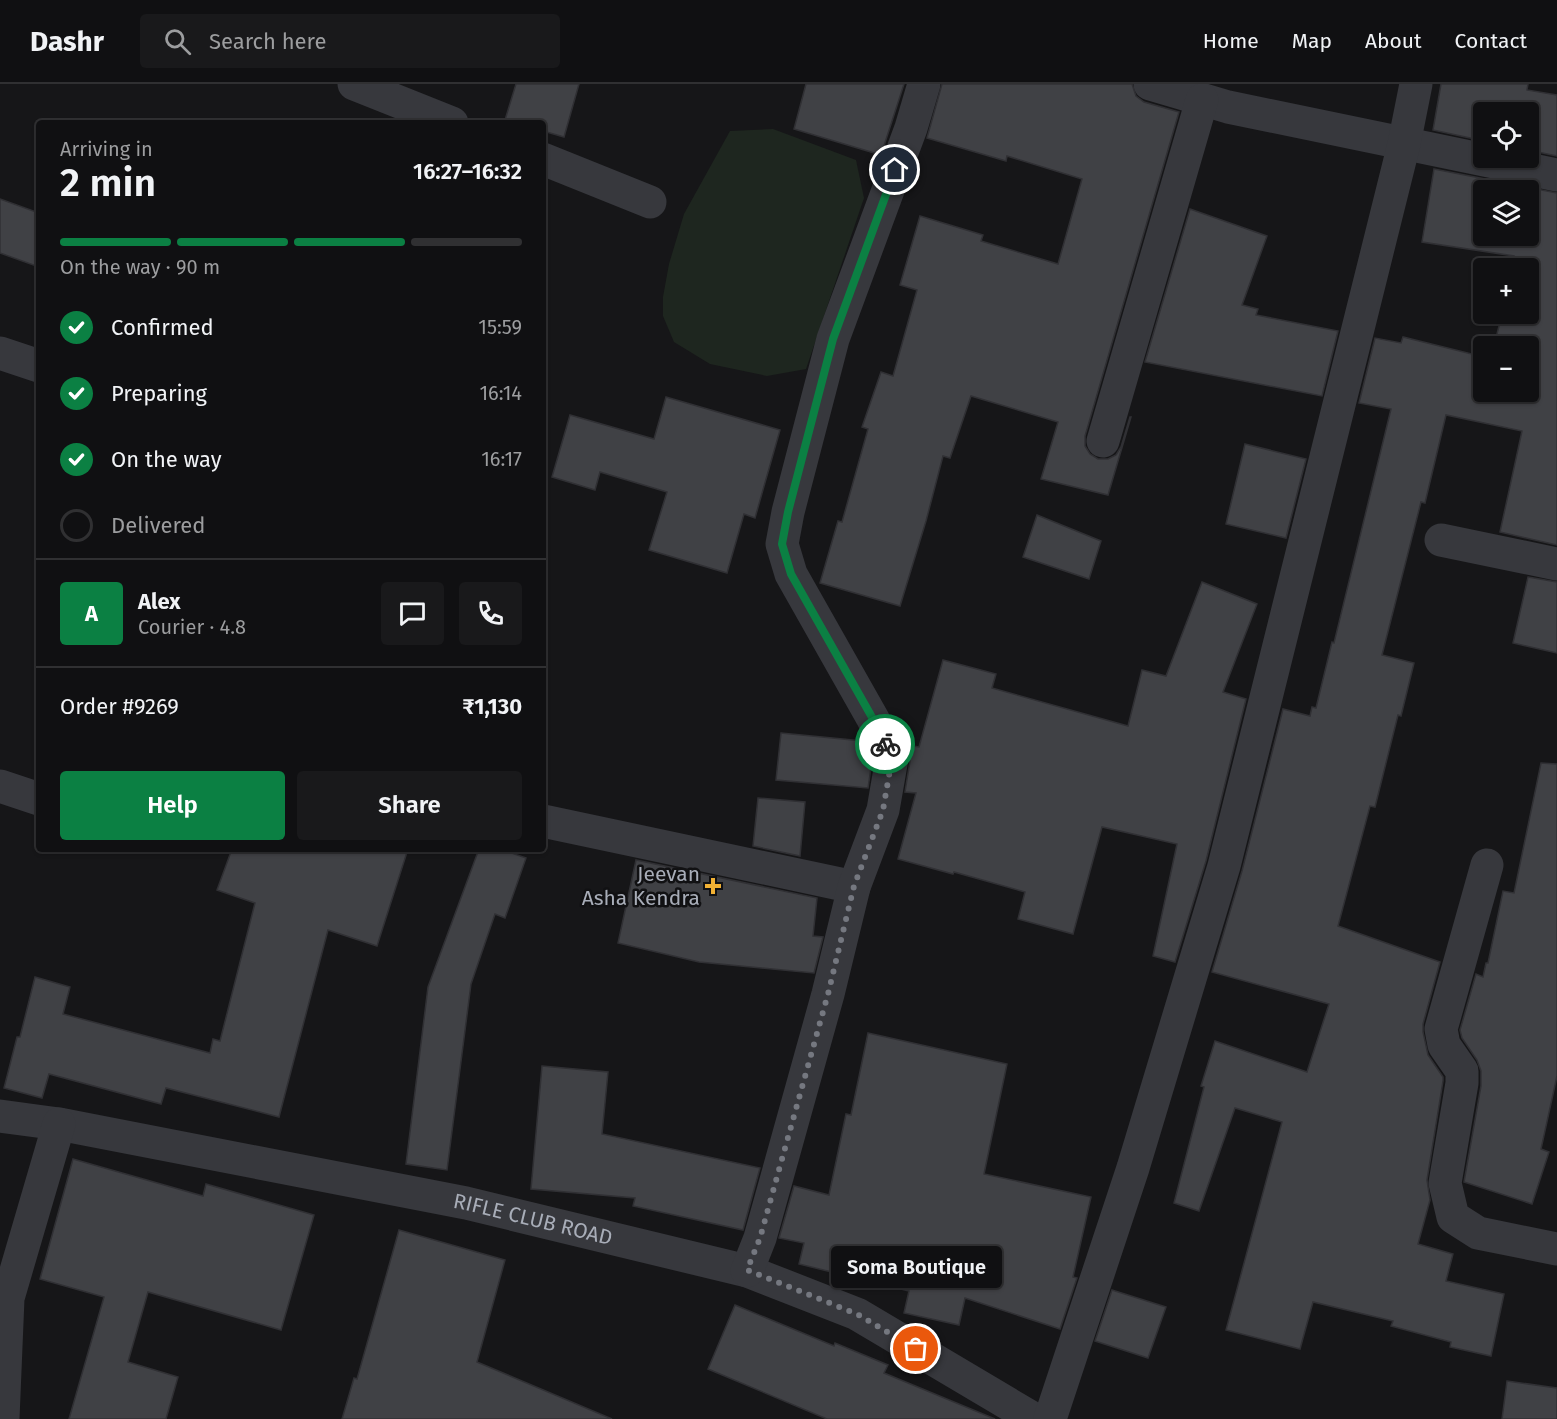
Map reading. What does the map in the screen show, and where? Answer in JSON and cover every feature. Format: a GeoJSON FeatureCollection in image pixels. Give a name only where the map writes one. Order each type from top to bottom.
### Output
{"type":"FeatureCollection","features":[{"type":"Feature","properties":{"kind":"street"},"geometry":{"type":"LineString","coordinates":[[354,84],[444,120]]}},
{"type":"Feature","properties":{"kind":"street"},"geometry":{"type":"LineString","coordinates":[[747,1270],[760,1238],[828,994],[854,886],[883,810],[892,758],[873,719],[791,574],[782,544],[788,512],[833,339],[911,128],[924,84]]}},
{"type":"Feature","properties":{"kind":"street"},"geometry":{"type":"LineString","coordinates":[[1050,1419],[1133,1168],[1224,866],[1404,144],[1416,84]]}},
{"type":"Feature","properties":{"kind":"street"},"geometry":{"type":"LineString","coordinates":[[1153,85],[1202,100],[1557,175]]}},
{"type":"Feature","properties":{"kind":"street"},"geometry":{"type":"LineString","coordinates":[[1103,441],[1202,100]]}},
{"type":"Feature","properties":{"kind":"street"},"geometry":{"type":"LineString","coordinates":[[546,160],[650,202]]}},
{"type":"Feature","properties":{"kind":"street"},"geometry":{"type":"LineString","coordinates":[[0,352],[36,365]]}},
{"type":"Feature","properties":{"kind":"street"},"geometry":{"type":"LineString","coordinates":[[1441,540],[1557,564]]}},
{"type":"Feature","properties":{"kind":"street"},"geometry":{"type":"LineString","coordinates":[[0,786],[36,797]]}},
{"type":"Feature","properties":{"kind":"street"},"geometry":{"type":"LineString","coordinates":[[546,821],[854,886]]}},
{"type":"Feature","properties":{"kind":"street"},"geometry":{"type":"LineString","coordinates":[[1486,865],[1441,1029],[1444,1045],[1462,1071],[1445,1184],[1453,1217],[1478,1233],[1557,1249]]}},
{"type":"Feature","properties":{"kind":"street","name":"RIFLE CLUB ROAD"},"geometry":{"type":"LineString","coordinates":[[0,1116],[59,1124],[466,1203],[747,1270],[857,1314],[1034,1419]]}},
{"type":"Feature","properties":{"kind":"street"},"geometry":{"type":"LineString","coordinates":[[3,1419],[8,1298],[59,1124]]}},
{"type":"Feature","properties":{"kind":"shaded area"},"geometry":{"type":"Polygon","coordinates":[[[773,129],[856,160],[864,198],[806,369],[767,376],[710,364],[674,342],[663,316],[663,297],[669,264],[684,214],[730,131],[773,129]]]}},
{"type":"Feature","properties":{"kind":"building"},"geometry":{"type":"Polygon","coordinates":[[[516,84],[579,84],[564,137],[546,132],[546,120],[505,120],[516,84]]]}},
{"type":"Feature","properties":{"kind":"building"},"geometry":{"type":"Polygon","coordinates":[[[806,84],[904,84],[881,155],[794,129],[806,84]]]}},
{"type":"Feature","properties":{"kind":"building"},"geometry":{"type":"Polygon","coordinates":[[[942,84],[1132,84],[1136,96],[1144,102],[1179,112],[1085,436],[1085,446],[1090,454],[1098,459],[1108,459],[1116,455],[1121,447],[1131,417],[1108,495],[1041,479],[1058,422],[971,396],[950,458],[943,456],[900,606],[820,583],[838,521],[842,522],[868,429],[862,427],[881,372],[893,376],[917,290],[900,285],[920,216],[983,235],[981,241],[1058,264],[1082,179],[1007,156],[1006,161],[927,138],[942,84]]]}},
{"type":"Feature","properties":{"kind":"building"},"geometry":{"type":"Polygon","coordinates":[[[1441,84],[1528,84],[1527,90],[1557,95],[1557,156],[1539,152],[1539,102],[1473,102],[1473,139],[1433,130],[1441,84]]]}},
{"type":"Feature","properties":{"kind":"building"},"geometry":{"type":"Polygon","coordinates":[[[1434,169],[1490,180],[1473,180],[1473,246],[1539,246],[1539,189],[1557,193],[1557,545],[1500,532],[1522,431],[1446,415],[1425,503],[1421,502],[1382,655],[1414,663],[1401,716],[1398,715],[1375,807],[1370,806],[1338,926],[1440,962],[1423,1024],[1423,1032],[1428,1055],[1443,1077],[1443,1081],[1427,1180],[1430,1200],[1418,1244],[1453,1254],[1446,1281],[1504,1294],[1491,1356],[1450,1347],[1451,1342],[1391,1326],[1393,1321],[1313,1302],[1300,1349],[1226,1330],[1282,1122],[1235,1108],[1199,1211],[1174,1203],[1204,1087],[1201,1086],[1215,1041],[1307,1072],[1329,1004],[1212,972],[1242,871],[1283,709],[1310,716],[1312,707],[1316,708],[1332,642],[1334,643],[1391,409],[1359,403],[1375,338],[1401,343],[1403,337],[1473,354],[1473,402],[1539,402],[1539,336],[1496,336],[1500,324],[1539,324],[1539,258],[1514,258],[1514,256],[1422,242],[1434,169]]]}},
{"type":"Feature","properties":{"kind":"building"},"geometry":{"type":"Polygon","coordinates":[[[0,199],[36,212],[36,266],[0,253],[0,199]]]}},
{"type":"Feature","properties":{"kind":"building"},"geometry":{"type":"Polygon","coordinates":[[[1190,209],[1267,236],[1242,305],[1258,309],[1256,315],[1338,331],[1322,396],[1145,362],[1190,209]]]}},
{"type":"Feature","properties":{"kind":"building"},"geometry":{"type":"Polygon","coordinates":[[[666,397],[780,430],[755,518],[744,514],[727,573],[649,550],[667,492],[600,472],[595,490],[552,477],[570,415],[654,439],[666,397]]]}},
{"type":"Feature","properties":{"kind":"building"},"geometry":{"type":"Polygon","coordinates":[[[1245,444],[1306,459],[1286,538],[1226,524],[1245,444]]]}},
{"type":"Feature","properties":{"kind":"building"},"geometry":{"type":"Polygon","coordinates":[[[1037,515],[1101,541],[1089,579],[1023,557],[1037,515]]]}},
{"type":"Feature","properties":{"kind":"building"},"geometry":{"type":"Polygon","coordinates":[[[1528,577],[1557,582],[1557,653],[1513,643],[1528,577]]]}},
{"type":"Feature","properties":{"kind":"building"},"geometry":{"type":"Polygon","coordinates":[[[1202,582],[1257,604],[1223,692],[1246,699],[1206,861],[1175,962],[1153,956],[1177,844],[1102,827],[1073,934],[1018,919],[1025,892],[898,859],[916,793],[905,792],[910,761],[907,745],[919,747],[943,660],[996,674],[992,688],[1128,726],[1142,670],[1166,676],[1202,582]]]}},
{"type":"Feature","properties":{"kind":"building"},"geometry":{"type":"Polygon","coordinates":[[[781,733],[863,741],[872,761],[868,788],[776,780],[781,733]]]}},
{"type":"Feature","properties":{"kind":"building"},"geometry":{"type":"Polygon","coordinates":[[[1541,763],[1557,764],[1557,1076],[1541,1149],[1549,1152],[1532,1204],[1464,1182],[1481,1086],[1481,1071],[1477,1060],[1462,1038],[1460,1030],[1476,974],[1483,977],[1486,963],[1488,963],[1503,891],[1514,893],[1541,763]]]}},
{"type":"Feature","properties":{"kind":"building"},"geometry":{"type":"Polygon","coordinates":[[[758,798],[805,802],[800,856],[753,846],[758,798]]]}},
{"type":"Feature","properties":{"kind":"building"},"geometry":{"type":"Polygon","coordinates":[[[231,852],[407,852],[377,946],[328,930],[279,1117],[166,1088],[161,1104],[49,1074],[42,1098],[4,1088],[35,977],[70,987],[63,1014],[210,1053],[213,1039],[220,1041],[255,903],[217,890],[231,852]]]}},
{"type":"Feature","properties":{"kind":"building"},"geometry":{"type":"Polygon","coordinates":[[[478,852],[509,852],[526,858],[505,918],[495,914],[471,984],[447,1170],[406,1164],[428,987],[478,852]]]}},
{"type":"Feature","properties":{"kind":"building"},"geometry":{"type":"Polygon","coordinates":[[[636,860],[817,898],[813,936],[823,937],[814,973],[699,962],[618,943],[636,860]]]}},
{"type":"Feature","properties":{"kind":"building"},"geometry":{"type":"Polygon","coordinates":[[[868,1033],[1007,1064],[984,1174],[1091,1197],[1073,1277],[1077,1278],[1060,1329],[965,1298],[959,1325],[904,1313],[909,1291],[799,1264],[804,1243],[779,1238],[794,1186],[829,1195],[846,1114],[851,1115],[868,1033]]]}},
{"type":"Feature","properties":{"kind":"building"},"geometry":{"type":"Polygon","coordinates":[[[542,1066],[608,1072],[602,1134],[760,1168],[743,1230],[633,1206],[635,1198],[531,1189],[542,1066]]]}},
{"type":"Feature","properties":{"kind":"building"},"geometry":{"type":"Polygon","coordinates":[[[73,1159],[203,1196],[206,1184],[314,1215],[281,1330],[148,1292],[128,1362],[178,1377],[166,1419],[69,1419],[104,1297],[40,1279],[73,1159]]]}},
{"type":"Feature","properties":{"kind":"building"},"geometry":{"type":"Polygon","coordinates":[[[399,1230],[505,1260],[477,1362],[612,1419],[342,1419],[354,1378],[357,1379],[399,1230]]]}},
{"type":"Feature","properties":{"kind":"building"},"geometry":{"type":"Polygon","coordinates":[[[1112,1290],[1166,1307],[1148,1358],[1095,1341],[1112,1290]]]}},
{"type":"Feature","properties":{"kind":"building"},"geometry":{"type":"Polygon","coordinates":[[[735,1305],[834,1346],[835,1343],[888,1365],[884,1373],[995,1419],[827,1419],[708,1369],[735,1305]]]}},
{"type":"Feature","properties":{"kind":"building"},"geometry":{"type":"Polygon","coordinates":[[[1507,1381],[1557,1388],[1557,1419],[1502,1419],[1507,1381]]]}},
{"type":"Feature","properties":{"kind":"way so far"},"geometry":{"type":"LineString","coordinates":[[885,744],[892,758],[883,810],[854,886],[828,994],[760,1238],[747,1270],[857,1314],[916,1349]]}},
{"type":"Feature","properties":{"kind":"place","name":"Jeevan Asha Kendra"},"geometry":{"type":"Point","coordinates":[713,886]}},
{"type":"Feature","properties":{"kind":"place","name":"Soma Boutique"},"geometry":{"type":"Point","coordinates":[916,1349]}},
{"type":"Feature","properties":{"kind":"route"},"geometry":{"type":"LineString","coordinates":[[885,744],[791,574],[782,544],[788,512],[833,339],[895,170]]}}]}
